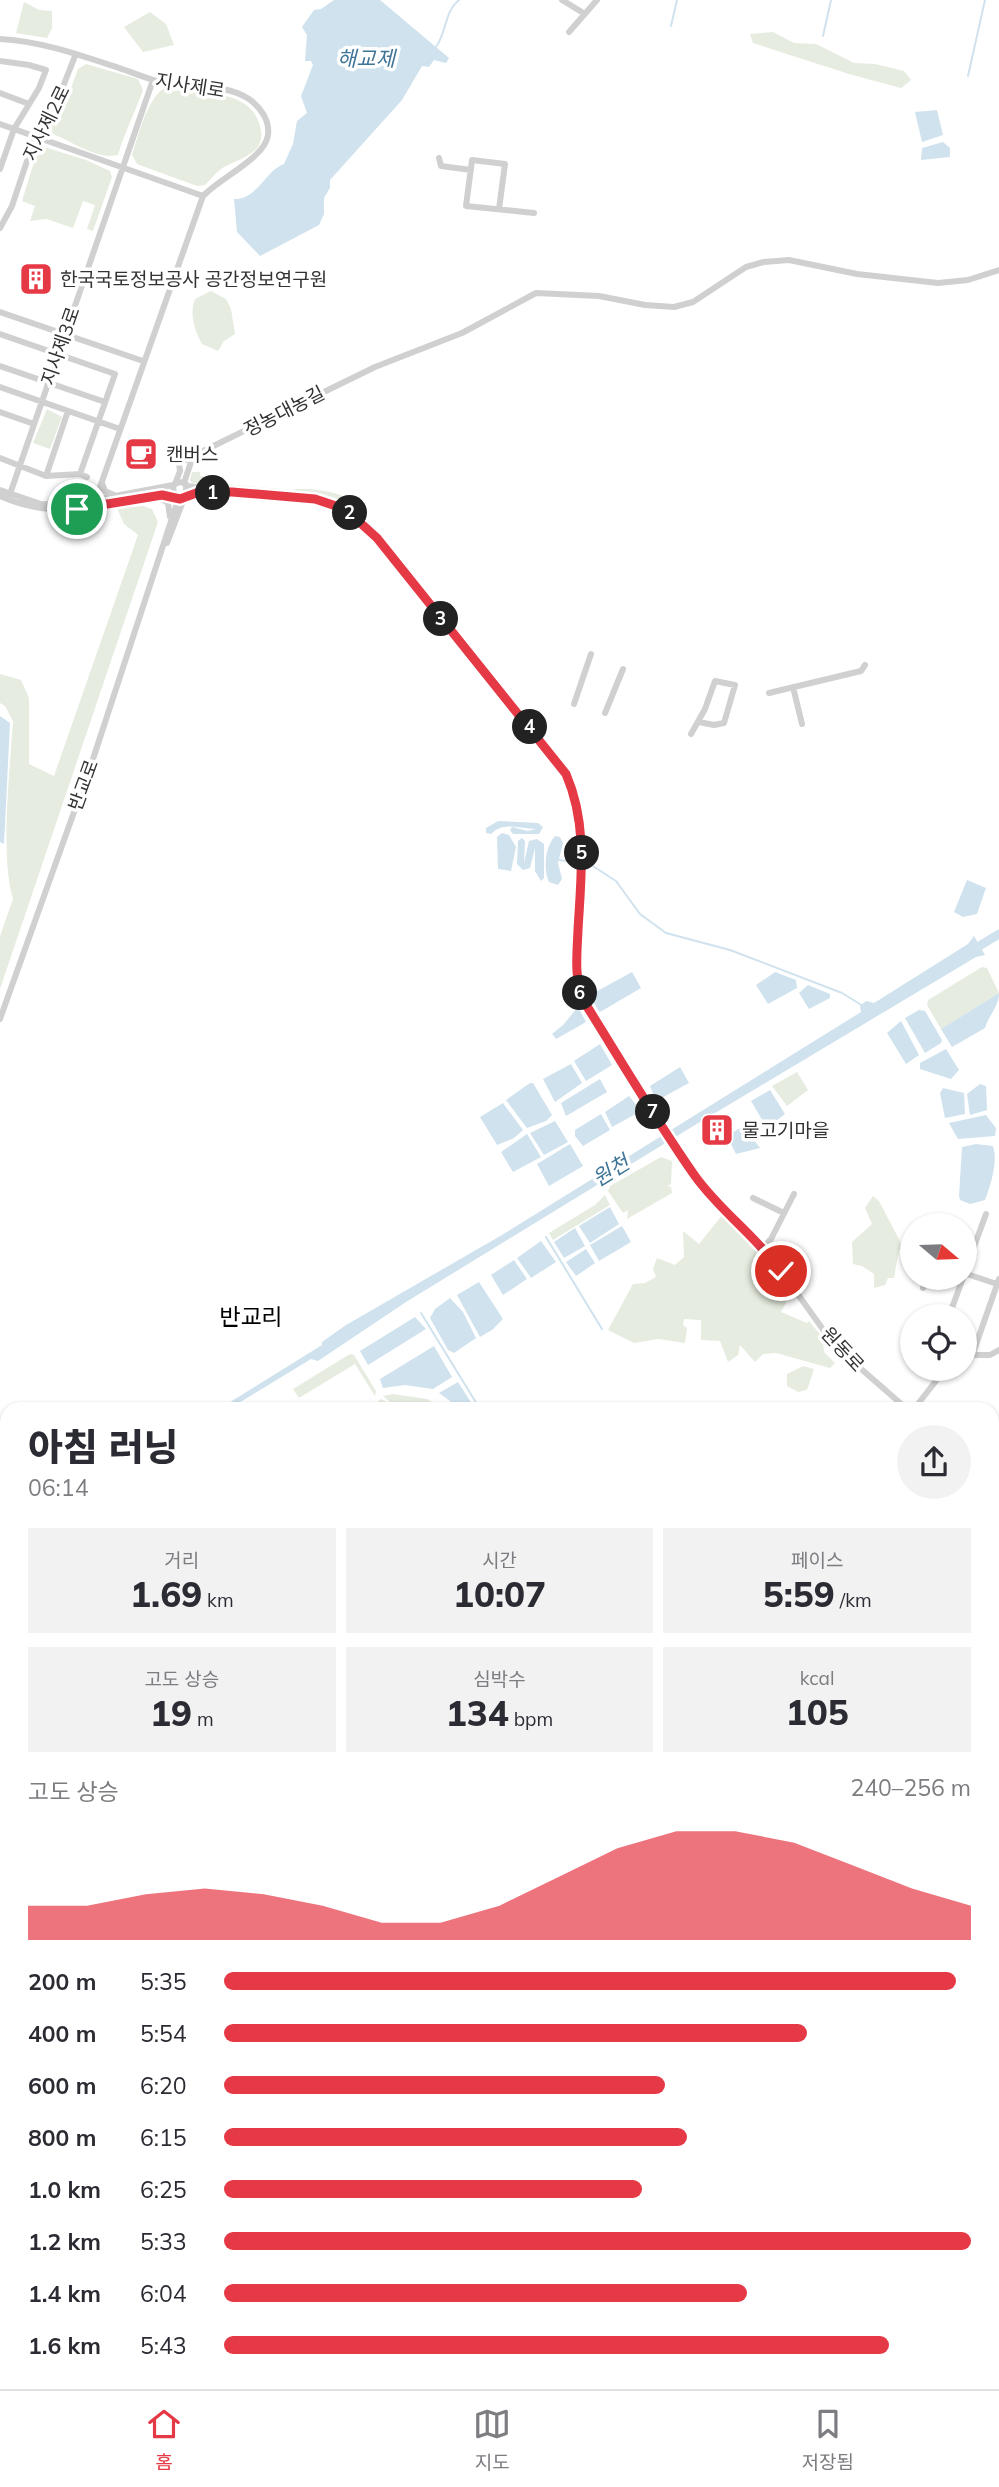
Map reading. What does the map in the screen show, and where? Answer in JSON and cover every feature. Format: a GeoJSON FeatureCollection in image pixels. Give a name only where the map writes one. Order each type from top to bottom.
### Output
{"type":"FeatureCollection","features":[{"type":"Feature","properties":{"kind":"street"},"geometry":{"type":"LineString","coordinates":[[562,0],[585,14]]}},
{"type":"Feature","properties":{"kind":"street"},"geometry":{"type":"LineString","coordinates":[[569,33],[597,0]]}},
{"type":"Feature","properties":{"kind":"street","name":"지사제로"},"geometry":{"type":"LineString","coordinates":[[0,39],[38,44],[176,86],[222,88],[249,100],[264,114],[268,135],[260,153],[216,182],[203,196],[95,501]]}},
{"type":"Feature","properties":{"kind":"street","name":"지사제2로"},"geometry":{"type":"LineString","coordinates":[[0,228],[12,206],[35,137],[57,102],[75,56]]}},
{"type":"Feature","properties":{"kind":"street"},"geometry":{"type":"LineString","coordinates":[[0,61],[46,70],[14,129],[1,164]]}},
{"type":"Feature","properties":{"kind":"street","name":"지사제3로"},"geometry":{"type":"LineString","coordinates":[[10,494],[153,80]]}},
{"type":"Feature","properties":{"kind":"street"},"geometry":{"type":"LineString","coordinates":[[0,93],[29,104]]}},
{"type":"Feature","properties":{"kind":"street"},"geometry":{"type":"LineString","coordinates":[[0,124],[203,196]]}},
{"type":"Feature","properties":{"kind":"street"},"geometry":{"type":"LineString","coordinates":[[439,158],[441,166],[471,170]]}},
{"type":"Feature","properties":{"kind":"street"},"geometry":{"type":"LineString","coordinates":[[499,209],[505,164],[472,160],[466,206],[534,213]]}},
{"type":"Feature","properties":{"kind":"street","name":"정농대농길"},"geometry":{"type":"LineString","coordinates":[[181,462],[375,367],[462,333],[536,293],[600,296],[645,305],[674,307],[693,302],[747,267],[764,262],[789,260],[857,274],[938,282],[968,280],[999,270]]}},
{"type":"Feature","properties":{"kind":"street"},"geometry":{"type":"LineString","coordinates":[[0,312],[143,361]]}},
{"type":"Feature","properties":{"kind":"street"},"geometry":{"type":"LineString","coordinates":[[0,334],[115,374],[98,422],[84,476],[46,476],[18,468],[0,458]]}},
{"type":"Feature","properties":{"kind":"street"},"geometry":{"type":"LineString","coordinates":[[0,366],[105,402]]}},
{"type":"Feature","properties":{"kind":"street"},"geometry":{"type":"LineString","coordinates":[[0,387],[120,429]]}},
{"type":"Feature","properties":{"kind":"street"},"geometry":{"type":"LineString","coordinates":[[46,476],[68,411]]}},
{"type":"Feature","properties":{"kind":"street"},"geometry":{"type":"LineString","coordinates":[[0,412],[34,424]]}},
{"type":"Feature","properties":{"kind":"street"},"geometry":{"type":"LineString","coordinates":[[185,485],[193,456]]}},
{"type":"Feature","properties":{"kind":"street"},"geometry":{"type":"LineString","coordinates":[[181,462],[187,470]]}},
{"type":"Feature","properties":{"kind":"street","name":"반교로"},"geometry":{"type":"LineString","coordinates":[[0,1018],[93,758],[162,551],[177,503],[174,485],[181,462]]}},
{"type":"Feature","properties":{"kind":"street"},"geometry":{"type":"LineString","coordinates":[[102,484],[105,491],[118,498]]}},
{"type":"Feature","properties":{"kind":"street"},"geometry":{"type":"LineString","coordinates":[[0,490],[41,504],[68,505],[118,498],[174,485],[232,492]]}},
{"type":"Feature","properties":{"kind":"street","name":"반교로"},"geometry":{"type":"LineString","coordinates":[[162,551],[172,536],[185,495],[185,485]]}},
{"type":"Feature","properties":{"kind":"street"},"geometry":{"type":"LineString","coordinates":[[0,496],[38,510],[80,509],[158,497],[232,492]]}},
{"type":"Feature","properties":{"kind":"street","name":"원동로"},"geometry":{"type":"LineString","coordinates":[[232,492],[315,499],[337,505],[352,515],[377,538],[560,766],[576,798],[582,838],[576,968],[583,1000],[674,1146],[709,1194],[762,1248],[827,1335],[899,1402]]}},
{"type":"Feature","properties":{"kind":"street"},"geometry":{"type":"LineString","coordinates":[[158,497],[168,503],[170,522]]}},
{"type":"Feature","properties":{"kind":"street"},"geometry":{"type":"LineString","coordinates":[[574,705],[591,654]]}},
{"type":"Feature","properties":{"kind":"street"},"geometry":{"type":"LineString","coordinates":[[769,694],[861,671],[865,664]]}},
{"type":"Feature","properties":{"kind":"street"},"geometry":{"type":"LineString","coordinates":[[605,713],[623,669]]}},
{"type":"Feature","properties":{"kind":"street"},"geometry":{"type":"LineString","coordinates":[[691,734],[699,722],[715,681],[735,685],[724,723],[714,725],[699,722]]}},
{"type":"Feature","properties":{"kind":"street"},"geometry":{"type":"LineString","coordinates":[[793,687],[802,724]]}},
{"type":"Feature","properties":{"kind":"street"},"geometry":{"type":"LineString","coordinates":[[762,1248],[771,1239],[794,1194]]}},
{"type":"Feature","properties":{"kind":"street"},"geometry":{"type":"LineString","coordinates":[[753,1198],[784,1213]]}},
{"type":"Feature","properties":{"kind":"street"},"geometry":{"type":"LineString","coordinates":[[977,1239],[986,1214]]}},
{"type":"Feature","properties":{"kind":"street"},"geometry":{"type":"LineString","coordinates":[[977,1277],[998,1281],[977,1334]]}},
{"type":"Feature","properties":{"kind":"street"},"geometry":{"type":"LineString","coordinates":[[977,1356],[990,1355],[999,1350]]}},
{"type":"Feature","properties":{"kind":"street"},"geometry":{"type":"LineString","coordinates":[[919,1402],[936,1381]]}},
{"type":"Feature","properties":{"kind":"shaded area"},"geometry":{"type":"Polygon","coordinates":[[[24,2],[39,10],[52,11],[52,28],[47,38],[16,33],[24,2]]]}},
{"type":"Feature","properties":{"kind":"shaded area"},"geometry":{"type":"Polygon","coordinates":[[[150,12],[166,24],[174,45],[143,52],[124,27],[150,12]]]}},
{"type":"Feature","properties":{"kind":"shaded area"},"geometry":{"type":"Polygon","coordinates":[[[773,32],[794,43],[816,44],[854,63],[875,64],[904,71],[911,80],[901,88],[849,74],[753,43],[750,34],[773,32]]]}},
{"type":"Feature","properties":{"kind":"shaded area"},"geometry":{"type":"Polygon","coordinates":[[[86,64],[138,79],[143,90],[118,155],[93,152],[53,134],[49,128],[67,99],[78,69],[86,64]]]}},
{"type":"Feature","properties":{"kind":"shaded area"},"geometry":{"type":"Polygon","coordinates":[[[163,89],[218,94],[243,103],[253,111],[259,123],[259,145],[250,154],[221,169],[205,185],[197,186],[137,164],[132,155],[140,129],[152,101],[163,89]]]}},
{"type":"Feature","properties":{"kind":"shaded area"},"geometry":{"type":"Polygon","coordinates":[[[44,147],[86,160],[110,171],[112,177],[93,231],[87,229],[95,205],[83,201],[73,228],[47,219],[30,221],[35,206],[22,201],[38,149],[44,147]]]}},
{"type":"Feature","properties":{"kind":"shaded area"},"geometry":{"type":"Polygon","coordinates":[[[211,291],[226,299],[231,309],[235,334],[224,341],[218,351],[202,344],[193,316],[195,299],[211,291]]]}},
{"type":"Feature","properties":{"kind":"shaded area"},"geometry":{"type":"Polygon","coordinates":[[[47,409],[62,417],[50,449],[33,443],[47,409]]]}},
{"type":"Feature","properties":{"kind":"shaded area"},"geometry":{"type":"Polygon","coordinates":[[[192,472],[200,472],[200,476],[214,481],[222,480],[223,484],[320,490],[346,498],[341,502],[317,494],[192,483],[192,472]]]}},
{"type":"Feature","properties":{"kind":"shaded area"},"geometry":{"type":"Polygon","coordinates":[[[143,506],[152,509],[158,522],[0,989],[0,936],[13,899],[6,836],[13,721],[5,706],[0,703],[0,674],[21,680],[29,698],[29,764],[54,776],[138,535],[124,524],[117,508],[143,506]]]}},
{"type":"Feature","properties":{"kind":"shaded area"},"geometry":{"type":"Polygon","coordinates":[[[982,967],[987,968],[999,993],[941,1029],[927,1005],[928,1000],[982,967]]]}},
{"type":"Feature","properties":{"kind":"shaded area"},"geometry":{"type":"Polygon","coordinates":[[[797,1072],[808,1090],[787,1106],[772,1086],[797,1072]]]}},
{"type":"Feature","properties":{"kind":"shaded area"},"geometry":{"type":"Polygon","coordinates":[[[661,1157],[672,1161],[671,1184],[667,1186],[671,1187],[672,1193],[627,1219],[628,1210],[623,1213],[608,1191],[610,1186],[661,1157]]]}},
{"type":"Feature","properties":{"kind":"shaded area"},"geometry":{"type":"Polygon","coordinates":[[[605,1195],[610,1205],[553,1240],[549,1233],[595,1205],[605,1195]]]}},
{"type":"Feature","properties":{"kind":"shaded area"},"geometry":{"type":"Polygon","coordinates":[[[873,1196],[879,1201],[900,1241],[894,1278],[888,1278],[885,1285],[874,1288],[874,1274],[853,1264],[852,1242],[872,1224],[865,1208],[873,1196]]]}},
{"type":"Feature","properties":{"kind":"shaded area"},"geometry":{"type":"Polygon","coordinates":[[[723,1214],[751,1242],[791,1293],[781,1312],[807,1323],[809,1321],[823,1338],[824,1352],[835,1363],[830,1368],[776,1353],[763,1354],[755,1362],[740,1345],[738,1355],[728,1362],[720,1341],[701,1340],[701,1320],[684,1319],[683,1325],[687,1328],[685,1343],[658,1339],[634,1343],[608,1330],[633,1284],[645,1283],[656,1277],[653,1269],[657,1258],[675,1265],[684,1257],[683,1231],[699,1244],[723,1214]]]}},
{"type":"Feature","properties":{"kind":"shaded area"},"geometry":{"type":"Polygon","coordinates":[[[350,1354],[354,1355],[376,1391],[375,1396],[355,1364],[299,1398],[293,1389],[350,1354]]]}},
{"type":"Feature","properties":{"kind":"shaded area"},"geometry":{"type":"Polygon","coordinates":[[[803,1366],[814,1369],[807,1390],[798,1392],[787,1386],[787,1374],[803,1366]]]}},
{"type":"Feature","properties":{"kind":"shaded area"},"geometry":{"type":"Polygon","coordinates":[[[393,1394],[432,1402],[390,1402],[383,1396],[393,1394]]]}},
{"type":"Feature","properties":{"kind":"water","name":"해교제"},"geometry":{"type":"Polygon","coordinates":[[[334,0],[380,0],[449,58],[446,63],[434,60],[429,67],[422,66],[402,100],[330,180],[330,188],[324,198],[324,214],[319,225],[260,256],[237,232],[234,199],[249,195],[284,164],[293,144],[297,121],[307,113],[301,96],[313,65],[311,61],[305,61],[307,35],[302,27],[314,10],[321,9],[334,0]]]}},
{"type":"Feature","properties":{"kind":"water"},"geometry":{"type":"Polygon","coordinates":[[[937,110],[943,135],[922,142],[915,112],[937,110]]]}},
{"type":"Feature","properties":{"kind":"water"},"geometry":{"type":"Polygon","coordinates":[[[943,142],[950,148],[950,157],[921,160],[922,148],[943,142]]]}},
{"type":"Feature","properties":{"kind":"water"},"geometry":{"type":"Polygon","coordinates":[[[0,716],[10,723],[4,844],[0,842],[0,716]]]}},
{"type":"Feature","properties":{"kind":"water"},"geometry":{"type":"Polygon","coordinates":[[[498,821],[538,823],[543,827],[539,834],[513,834],[510,830],[512,827],[501,828],[491,834],[486,833],[486,828],[498,821]],[[513,827],[528,831],[536,829],[513,827]]]}},
{"type":"Feature","properties":{"kind":"water"},"geometry":{"type":"Polygon","coordinates":[[[502,833],[509,835],[516,847],[511,871],[498,869],[497,837],[502,833]]]}},
{"type":"Feature","properties":{"kind":"water"},"geometry":{"type":"Polygon","coordinates":[[[555,836],[560,837],[563,843],[558,863],[562,879],[558,885],[549,882],[546,871],[547,852],[555,836]]]}},
{"type":"Feature","properties":{"kind":"water"},"geometry":{"type":"Polygon","coordinates":[[[522,838],[525,841],[524,863],[529,841],[537,839],[544,844],[544,878],[541,881],[535,871],[535,848],[530,868],[523,870],[517,864],[518,841],[522,838]]]}},
{"type":"Feature","properties":{"kind":"water"},"geometry":{"type":"Polygon","coordinates":[[[967,880],[986,888],[977,914],[963,917],[954,912],[967,880]]]}},
{"type":"Feature","properties":{"kind":"water"},"geometry":{"type":"Polygon","coordinates":[[[974,936],[985,955],[976,957],[695,1125],[406,1302],[318,1361],[311,1359],[240,1402],[230,1402],[322,1345],[322,1342],[346,1325],[502,1235],[861,1012],[860,1006],[866,1001],[874,1003],[968,944],[974,936]]]}},
{"type":"Feature","properties":{"kind":"water"},"geometry":{"type":"Polygon","coordinates":[[[632,972],[641,988],[600,1012],[590,995],[632,972]]]}},
{"type":"Feature","properties":{"kind":"water"},"geometry":{"type":"Polygon","coordinates":[[[775,972],[796,980],[797,988],[768,1004],[756,985],[775,972]]]}},
{"type":"Feature","properties":{"kind":"water"},"geometry":{"type":"Polygon","coordinates":[[[808,985],[830,994],[830,998],[809,1009],[799,993],[808,985]]]}},
{"type":"Feature","properties":{"kind":"water"},"geometry":{"type":"Polygon","coordinates":[[[999,993],[985,1028],[952,1047],[941,1029],[999,993]]]}},
{"type":"Feature","properties":{"kind":"water"},"geometry":{"type":"Polygon","coordinates":[[[578,1007],[586,1022],[556,1039],[552,1034],[578,1007]]]}},
{"type":"Feature","properties":{"kind":"water"},"geometry":{"type":"Polygon","coordinates":[[[919,1010],[925,1011],[942,1040],[925,1053],[905,1018],[919,1010]]]}},
{"type":"Feature","properties":{"kind":"water"},"geometry":{"type":"Polygon","coordinates":[[[901,1021],[919,1055],[906,1064],[887,1033],[901,1021]]]}},
{"type":"Feature","properties":{"kind":"water"},"geometry":{"type":"Polygon","coordinates":[[[600,1044],[612,1065],[586,1081],[574,1061],[600,1044]]]}},
{"type":"Feature","properties":{"kind":"water"},"geometry":{"type":"Polygon","coordinates":[[[946,1049],[959,1070],[951,1079],[920,1069],[920,1063],[946,1049]]]}},
{"type":"Feature","properties":{"kind":"water"},"geometry":{"type":"Polygon","coordinates":[[[571,1064],[582,1083],[555,1102],[543,1079],[571,1064]]]}},
{"type":"Feature","properties":{"kind":"water"},"geometry":{"type":"Polygon","coordinates":[[[680,1067],[689,1083],[656,1101],[650,1086],[680,1067]]]}},
{"type":"Feature","properties":{"kind":"water"},"geometry":{"type":"Polygon","coordinates":[[[600,1079],[607,1092],[566,1116],[561,1103],[600,1079]]]}},
{"type":"Feature","properties":{"kind":"water"},"geometry":{"type":"Polygon","coordinates":[[[533,1083],[552,1115],[546,1121],[527,1128],[506,1100],[533,1083]]]}},
{"type":"Feature","properties":{"kind":"water"},"geometry":{"type":"Polygon","coordinates":[[[980,1084],[986,1086],[987,1110],[970,1115],[967,1094],[980,1084]]]}},
{"type":"Feature","properties":{"kind":"water"},"geometry":{"type":"Polygon","coordinates":[[[943,1088],[964,1093],[965,1114],[945,1118],[940,1093],[943,1088]]]}},
{"type":"Feature","properties":{"kind":"water"},"geometry":{"type":"Polygon","coordinates":[[[770,1090],[785,1114],[767,1128],[751,1101],[770,1090]]]}},
{"type":"Feature","properties":{"kind":"water"},"geometry":{"type":"Polygon","coordinates":[[[629,1096],[641,1111],[612,1127],[605,1112],[629,1096]]]}},
{"type":"Feature","properties":{"kind":"water"},"geometry":{"type":"Polygon","coordinates":[[[503,1103],[523,1130],[514,1138],[497,1145],[480,1117],[503,1103]]]}},
{"type":"Feature","properties":{"kind":"water"},"geometry":{"type":"Polygon","coordinates":[[[601,1114],[610,1130],[583,1146],[575,1136],[575,1130],[601,1114]]]}},
{"type":"Feature","properties":{"kind":"water"},"geometry":{"type":"Polygon","coordinates":[[[986,1115],[996,1128],[995,1136],[958,1139],[949,1123],[986,1115]]]}},
{"type":"Feature","properties":{"kind":"water"},"geometry":{"type":"Polygon","coordinates":[[[555,1121],[568,1142],[544,1155],[530,1133],[555,1121]]]}},
{"type":"Feature","properties":{"kind":"water"},"geometry":{"type":"Polygon","coordinates":[[[743,1126],[760,1148],[736,1154],[727,1136],[743,1126]]]}},
{"type":"Feature","properties":{"kind":"water"},"geometry":{"type":"Polygon","coordinates":[[[527,1134],[541,1157],[513,1172],[501,1152],[527,1134]]]}},
{"type":"Feature","properties":{"kind":"water"},"geometry":{"type":"Polygon","coordinates":[[[570,1144],[583,1166],[549,1186],[537,1164],[570,1144]]]}},
{"type":"Feature","properties":{"kind":"water"},"geometry":{"type":"Polygon","coordinates":[[[976,1144],[993,1146],[994,1166],[985,1200],[970,1204],[960,1200],[959,1196],[962,1147],[976,1144]]]}},
{"type":"Feature","properties":{"kind":"water"},"geometry":{"type":"Polygon","coordinates":[[[610,1207],[619,1224],[590,1243],[579,1226],[610,1207]]]}},
{"type":"Feature","properties":{"kind":"water"},"geometry":{"type":"Polygon","coordinates":[[[622,1226],[631,1242],[599,1261],[590,1245],[622,1226]]]}},
{"type":"Feature","properties":{"kind":"water"},"geometry":{"type":"Polygon","coordinates":[[[575,1228],[585,1246],[564,1258],[554,1242],[575,1228]]]}},
{"type":"Feature","properties":{"kind":"water"},"geometry":{"type":"Polygon","coordinates":[[[541,1241],[556,1262],[531,1278],[517,1258],[541,1241]]]}},
{"type":"Feature","properties":{"kind":"water"},"geometry":{"type":"Polygon","coordinates":[[[586,1249],[595,1263],[576,1276],[566,1262],[586,1249]]]}},
{"type":"Feature","properties":{"kind":"water"},"geometry":{"type":"Polygon","coordinates":[[[514,1260],[527,1279],[503,1295],[491,1275],[514,1260]]]}},
{"type":"Feature","properties":{"kind":"water"},"geometry":{"type":"Polygon","coordinates":[[[479,1282],[503,1319],[480,1337],[457,1295],[479,1282]]]}},
{"type":"Feature","properties":{"kind":"water"},"geometry":{"type":"Polygon","coordinates":[[[450,1298],[463,1312],[476,1338],[454,1353],[448,1350],[430,1318],[435,1309],[450,1298]]]}},
{"type":"Feature","properties":{"kind":"water"},"geometry":{"type":"Polygon","coordinates":[[[415,1317],[426,1329],[368,1365],[360,1351],[415,1317]]]}},
{"type":"Feature","properties":{"kind":"water"},"geometry":{"type":"Polygon","coordinates":[[[434,1346],[452,1377],[433,1389],[405,1385],[383,1388],[380,1379],[434,1346]]]}},
{"type":"Feature","properties":{"kind":"water"},"geometry":{"type":"Polygon","coordinates":[[[458,1382],[471,1402],[450,1402],[439,1393],[458,1382]]]}},
{"type":"Feature","properties":{"kind":"waterway"},"geometry":{"type":"LineString","coordinates":[[436,47],[448,16],[459,0]]}},
{"type":"Feature","properties":{"kind":"waterway"},"geometry":{"type":"LineString","coordinates":[[671,26],[677,0]]}},
{"type":"Feature","properties":{"kind":"waterway"},"geometry":{"type":"LineString","coordinates":[[823,36],[831,0]]}},
{"type":"Feature","properties":{"kind":"waterway"},"geometry":{"type":"LineString","coordinates":[[968,76],[985,0]]}},
{"type":"Feature","properties":{"kind":"waterway"},"geometry":{"type":"LineString","coordinates":[[559,860],[567,861]]}},
{"type":"Feature","properties":{"kind":"waterway"},"geometry":{"type":"LineString","coordinates":[[588,863],[616,881],[640,914],[666,933],[730,950],[842,993],[863,1006]]}},
{"type":"Feature","properties":{"kind":"waterway","name":"원천"},"geometry":{"type":"LineString","coordinates":[[971,951],[999,934]]}},
{"type":"Feature","properties":{"kind":"waterway"},"geometry":{"type":"LineString","coordinates":[[546,1237],[602,1329]]}},
{"type":"Feature","properties":{"kind":"waterway"},"geometry":{"type":"LineString","coordinates":[[421,1313],[476,1402]]}},
{"type":"Feature","properties":{"kind":"place","name":"한국국토정보공사 공간정보연구원"},"geometry":{"type":"Point","coordinates":[36,279]}},
{"type":"Feature","properties":{"kind":"place","name":"캔버스"},"geometry":{"type":"Point","coordinates":[141,454]}},
{"type":"Feature","properties":{"kind":"place","name":"물고기마을"},"geometry":{"type":"Point","coordinates":[717,1130]}},
{"type":"Feature","properties":{"kind":"district","name":"반교리"},"geometry":{"type":"Point","coordinates":[251,1317]}},
{"type":"Feature","properties":{"kind":"route"},"geometry":{"type":"LineString","coordinates":[[77,509],[162,495],[180,499],[199,492],[315,499],[345,509],[377,538],[566,774],[576,798],[582,838],[576,968],[583,1000],[695,1177],[750,1234],[781,1271]]}}]}
